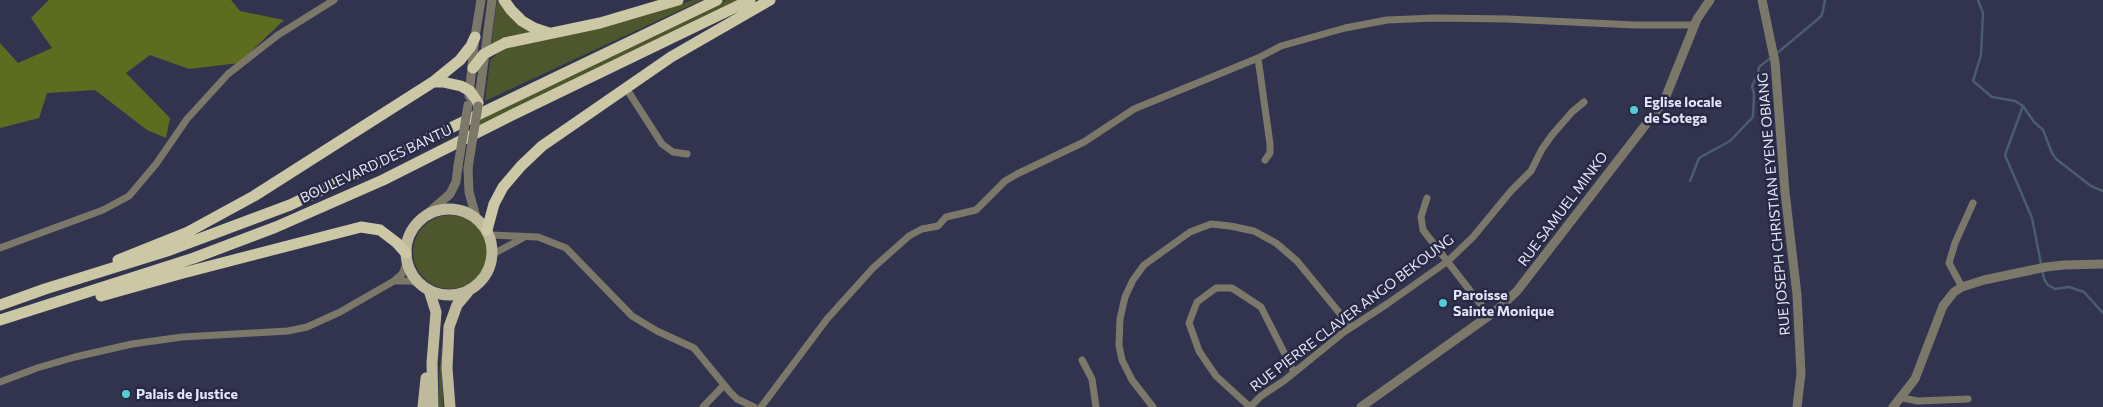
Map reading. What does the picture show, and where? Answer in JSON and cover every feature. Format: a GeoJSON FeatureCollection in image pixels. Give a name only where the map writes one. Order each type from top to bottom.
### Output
{"type":"FeatureCollection","features":[{"type":"Feature","properties":{"kind":"highway"},"geometry":{"type":"LineString","coordinates":[[504,0],[522,21],[534,28],[550,33]]}},
{"type":"Feature","properties":{"kind":"highway"},"geometry":{"type":"LineString","coordinates":[[474,68],[484,54],[505,43],[623,17],[678,0]]}},
{"type":"Feature","properties":{"kind":"highway","name":"BOULEVARD DES BANTU"},"geometry":{"type":"LineString","coordinates":[[0,305],[167,251],[290,205],[717,0]]}},
{"type":"Feature","properties":{"kind":"highway","name":"BOULEVARD DES BANTU"},"geometry":{"type":"LineString","coordinates":[[0,320],[194,258],[276,227],[383,180],[512,115],[750,0]]}},
{"type":"Feature","properties":{"kind":"highway"},"geometry":{"type":"LineString","coordinates":[[489,232],[491,212],[498,196],[525,161],[546,143],[690,45],[770,0]]}},
{"type":"Feature","properties":{"kind":"highway"},"geometry":{"type":"LineString","coordinates":[[45,289],[188,232],[254,196],[433,82],[460,60],[471,46],[475,37]]}},
{"type":"Feature","properties":{"kind":"highway"},"geometry":{"type":"LineString","coordinates":[[433,82],[461,86],[470,91],[475,105]]}},
{"type":"Feature","properties":{"kind":"highway"},"geometry":{"type":"LineString","coordinates":[[0,320],[37,313],[183,273],[361,228],[380,230],[397,243],[406,257]]}},
{"type":"Feature","properties":{"kind":"main road"},"geometry":{"type":"LineString","coordinates":[[422,407],[436,312],[424,287],[412,273],[406,257],[407,240],[413,228],[427,214],[435,210],[452,208],[469,212],[476,217],[489,232],[493,254],[488,270],[457,305],[452,317],[448,339],[450,407]]}},
{"type":"Feature","properties":{"kind":"main road"},"geometry":{"type":"LineString","coordinates":[[424,287],[442,294],[455,295],[474,288]]}},
{"type":"Feature","properties":{"kind":"main road"},"geometry":{"type":"LineString","coordinates":[[433,407],[432,362],[434,329]]}},
{"type":"Feature","properties":{"kind":"main road"},"geometry":{"type":"LineString","coordinates":[[446,407],[448,383]]}},
{"type":"Feature","properties":{"kind":"street"},"geometry":{"type":"LineString","coordinates":[[0,248],[104,210],[129,196],[156,164],[187,119],[228,74],[278,35],[334,0]]}},
{"type":"Feature","properties":{"kind":"street"},"geometry":{"type":"LineString","coordinates":[[470,91],[474,68],[475,37],[482,0]]}},
{"type":"Feature","properties":{"kind":"street"},"geometry":{"type":"LineString","coordinates":[[476,217],[469,192],[468,168],[475,105],[492,0]]}},
{"type":"Feature","properties":{"kind":"street","name":"RUE SAMUEL MINKO"},"geometry":{"type":"LineString","coordinates":[[1365,406],[1510,299],[1539,265],[1664,101],[1695,25],[1710,0]]}},
{"type":"Feature","properties":{"kind":"street","name":"RUE JOSEPH CHRISTIAN EYENE OBIANG"},"geometry":{"type":"LineString","coordinates":[[1762,0],[1775,62],[1785,192],[1798,312],[1801,373],[1797,407]]}},
{"type":"Feature","properties":{"kind":"street"},"geometry":{"type":"LineString","coordinates":[[761,407],[828,319],[873,268],[900,242],[922,230],[938,226],[946,217],[976,210],[1016,174],[1084,142],[1134,109],[1258,58],[1281,46],[1345,28],[1387,20],[1435,18],[1507,19],[1635,26],[1695,25]]}},
{"type":"Feature","properties":{"kind":"street"},"geometry":{"type":"LineString","coordinates":[[1258,58],[1270,144],[1270,153],[1265,160]]}},
{"type":"Feature","properties":{"kind":"street"},"geometry":{"type":"LineString","coordinates":[[626,88],[662,144],[673,152],[687,154]]}},
{"type":"Feature","properties":{"kind":"street","name":"RUE PIERRE CLAVER ANGO BEKOUNG"},"geometry":{"type":"LineString","coordinates":[[1250,407],[1261,396],[1351,326],[1387,304],[1448,261],[1473,237],[1511,191],[1531,171],[1542,149],[1552,135],[1572,112],[1584,102]]}},
{"type":"Feature","properties":{"kind":"street"},"geometry":{"type":"LineString","coordinates":[[427,214],[450,194],[456,182],[458,166],[475,105]]}},
{"type":"Feature","properties":{"kind":"street"},"geometry":{"type":"LineString","coordinates":[[1427,198],[1422,217],[1423,230],[1462,282],[1490,315]]}},
{"type":"Feature","properties":{"kind":"street"},"geometry":{"type":"LineString","coordinates":[[1962,286],[1949,263],[1973,203]]}},
{"type":"Feature","properties":{"kind":"street"},"geometry":{"type":"LineString","coordinates":[[1153,407],[1132,380],[1122,360],[1120,319],[1125,297],[1133,280],[1144,265],[1190,232],[1211,224],[1230,226],[1254,231],[1276,243],[1296,261],[1351,326]]}},
{"type":"Feature","properties":{"kind":"street"},"geometry":{"type":"LineString","coordinates":[[489,232],[544,239],[566,248],[632,316],[657,331],[694,348],[724,385],[738,398],[754,407]]}},
{"type":"Feature","properties":{"kind":"street"},"geometry":{"type":"LineString","coordinates":[[493,254],[525,237]]}},
{"type":"Feature","properties":{"kind":"street"},"geometry":{"type":"LineString","coordinates":[[0,382],[46,365],[132,344],[182,337],[288,331],[307,327],[340,312],[394,281],[402,274],[406,257]]}},
{"type":"Feature","properties":{"kind":"street"},"geometry":{"type":"LineString","coordinates":[[1892,407],[1902,398],[1920,369],[1938,315],[1948,298],[1962,286],[2046,267],[2103,264]]}},
{"type":"Feature","properties":{"kind":"street"},"geometry":{"type":"LineString","coordinates":[[394,281],[410,281],[424,287]]}},
{"type":"Feature","properties":{"kind":"street"},"geometry":{"type":"LineString","coordinates":[[1250,407],[1216,376],[1200,352],[1189,323],[1197,302],[1216,288],[1232,288],[1261,307],[1294,372]]}},
{"type":"Feature","properties":{"kind":"street"},"geometry":{"type":"LineString","coordinates":[[1082,360],[1092,379],[1096,407]]}},
{"type":"Feature","properties":{"kind":"street"},"geometry":{"type":"LineString","coordinates":[[703,407],[724,385]]}},
{"type":"Feature","properties":{"kind":"street"},"geometry":{"type":"LineString","coordinates":[[1902,398],[1918,401],[1968,399]]}},
{"type":"Feature","properties":{"kind":"green space"},"geometry":{"type":"Polygon","coordinates":[[[49,0],[231,0],[240,11],[284,20],[239,63],[189,69],[150,55],[126,73],[170,118],[166,138],[147,130],[95,90],[47,93],[39,118],[0,128],[0,43],[18,63],[52,48],[31,18],[49,0]]]}},
{"type":"Feature","properties":{"kind":"green space"},"geometry":{"type":"Polygon","coordinates":[[[497,0],[500,0],[536,33],[491,45],[497,0]]]}},
{"type":"Feature","properties":{"kind":"green space"},"geometry":{"type":"Polygon","coordinates":[[[693,0],[702,0],[485,101],[490,60],[503,49],[634,19],[693,0]]]}},
{"type":"Feature","properties":{"kind":"green space"},"geometry":{"type":"Polygon","coordinates":[[[726,0],[740,0],[476,127],[478,119],[726,0]]]}},
{"type":"Feature","properties":{"kind":"green space"},"geometry":{"type":"Polygon","coordinates":[[[443,215],[457,215],[471,221],[481,231],[487,245],[485,266],[471,283],[457,289],[443,289],[429,283],[419,273],[413,259],[413,245],[419,231],[429,221],[443,215]]]}},
{"type":"Feature","properties":{"kind":"green space"},"geometry":{"type":"Polygon","coordinates":[[[442,344],[443,407],[439,407],[439,377],[442,344]]]}},
{"type":"Feature","properties":{"kind":"waterway"},"geometry":{"type":"LineString","coordinates":[[1776,54],[1822,15],[1825,0]]}},
{"type":"Feature","properties":{"kind":"waterway"},"geometry":{"type":"LineString","coordinates":[[1978,0],[1983,13],[1981,55],[1973,81],[1992,97],[2015,101],[2023,106],[2005,155],[2032,218],[2044,279],[2048,285],[2055,289],[2069,287],[2084,292],[2103,313]]}},
{"type":"Feature","properties":{"kind":"waterway"},"geometry":{"type":"LineString","coordinates":[[1690,181],[1699,158],[1730,141],[1753,117],[1754,94],[1752,86],[1759,67],[1772,57]]}},
{"type":"Feature","properties":{"kind":"waterway"},"geometry":{"type":"LineString","coordinates":[[2023,106],[2034,122],[2043,130],[2056,159],[2091,186],[2103,191]]}},
{"type":"Feature","properties":{"kind":"place","name":"Eglise locale de Sotega"},"geometry":{"type":"Point","coordinates":[1634,110]}},
{"type":"Feature","properties":{"kind":"place","name":"Paroisse Sainte Monique"},"geometry":{"type":"Point","coordinates":[1443,303]}},
{"type":"Feature","properties":{"kind":"place","name":"Palais de Justice"},"geometry":{"type":"Point","coordinates":[126,394]}}]}
